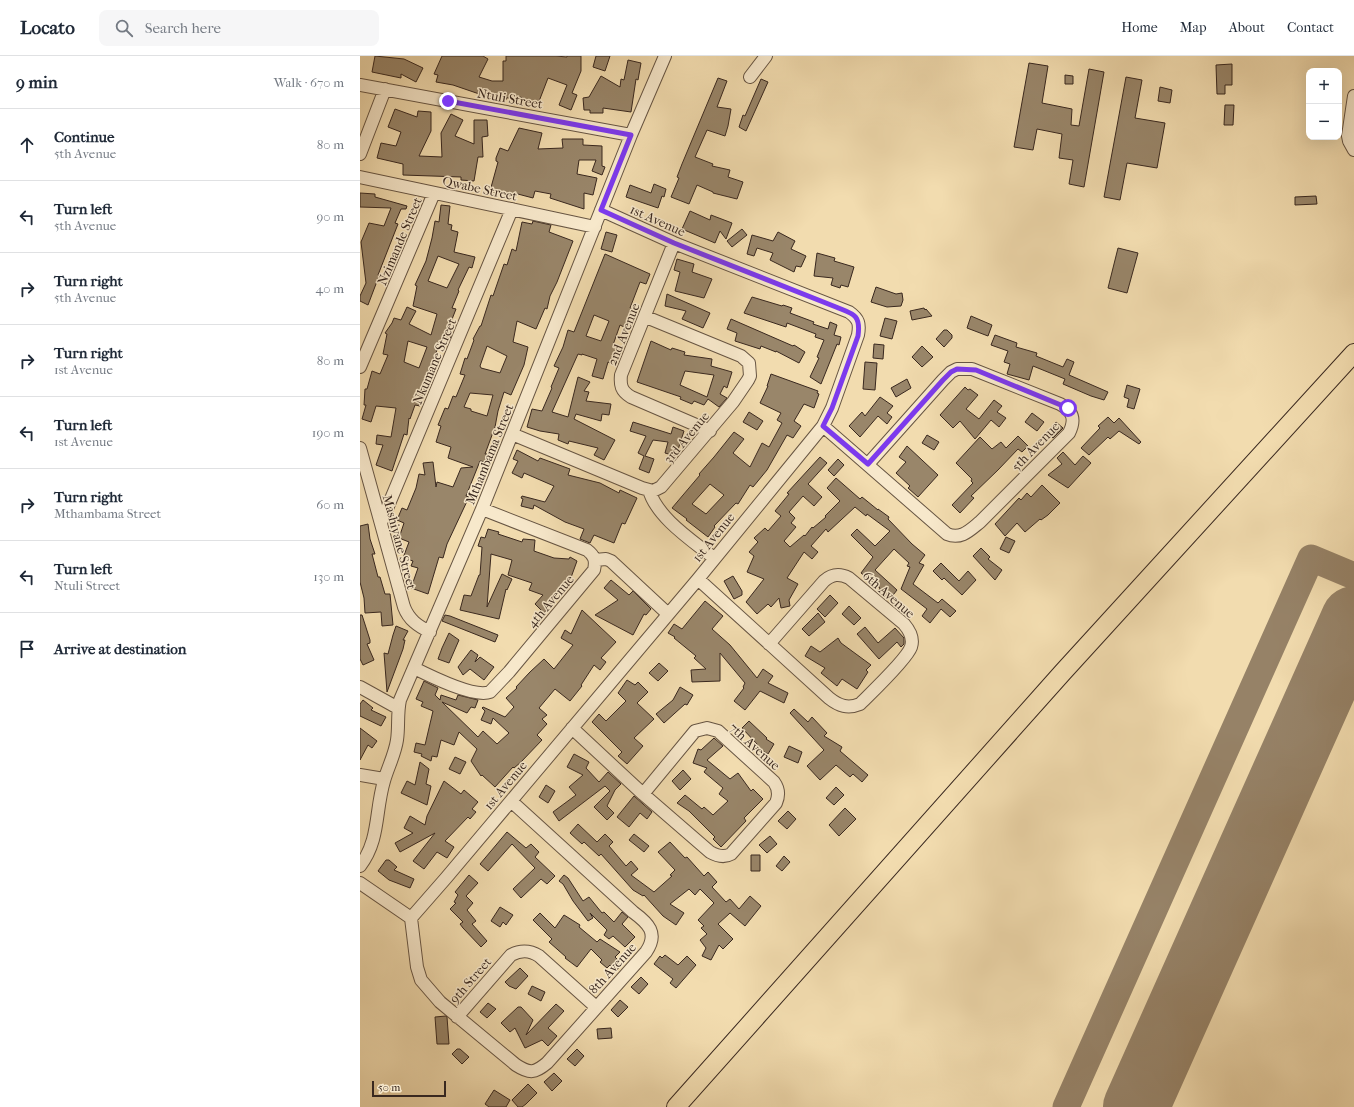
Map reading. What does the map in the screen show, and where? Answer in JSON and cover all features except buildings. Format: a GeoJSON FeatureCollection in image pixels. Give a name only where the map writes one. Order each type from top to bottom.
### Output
{"type":"FeatureCollection","features":[{"type":"Feature","properties":{"kind":"highway"},"geometry":{"type":"LineString","coordinates":[[676,1107],[1063,672],[1352,352]]}},
{"type":"Feature","properties":{"kind":"street","name":"Mthambama Street"},"geometry":{"type":"LineString","coordinates":[[360,866],[369,852],[373,841],[379,799],[384,780],[396,748],[398,708],[400,700],[482,509],[631,135],[665,56]]}},
{"type":"Feature","properties":{"kind":"street"},"geometry":{"type":"LineString","coordinates":[[750,77],[766,56]]}},
{"type":"Feature","properties":{"kind":"street","name":"Ntuli Street"},"geometry":{"type":"LineString","coordinates":[[360,84],[631,135]]}},
{"type":"Feature","properties":{"kind":"street"},"geometry":{"type":"LineString","coordinates":[[360,154],[385,89]]}},
{"type":"Feature","properties":{"kind":"street"},"geometry":{"type":"LineString","coordinates":[[1354,96],[1348,136],[1354,150]]}},
{"type":"Feature","properties":{"kind":"street","name":"Qwabe Street"},"geometry":{"type":"LineString","coordinates":[[360,177],[595,227]]}},
{"type":"Feature","properties":{"kind":"street","name":"Nzimande Street"},"geometry":{"type":"LineString","coordinates":[[360,367],[434,193]]}},
{"type":"Feature","properties":{"kind":"street","name":"Nkumane Street"},"geometry":{"type":"LineString","coordinates":[[381,523],[512,209]]}},
{"type":"Feature","properties":{"kind":"street","name":"1st Avenue"},"geometry":{"type":"LineString","coordinates":[[411,918],[698,579],[823,426],[832,408],[858,336],[860,324],[856,317],[849,312],[674,243],[601,210]]}},
{"type":"Feature","properties":{"kind":"street","name":"2nd Avenue"},"geometry":{"type":"LineString","coordinates":[[674,243],[646,317],[621,375],[622,389],[630,397],[710,431]]}},
{"type":"Feature","properties":{"kind":"street","name":"3rd Avenue"},"geometry":{"type":"LineString","coordinates":[[646,317],[741,356],[749,363],[750,376],[733,402],[710,431],[661,487],[657,490],[649,490]]}},
{"type":"Feature","properties":{"kind":"street","name":"5th Avenue"},"geometry":{"type":"LineString","coordinates":[[823,426],[947,534],[956,536],[969,532],[980,522],[1069,433],[1073,418],[1068,408],[1060,404],[976,370],[957,369],[951,372],[943,380],[868,464]]}},
{"type":"Feature","properties":{"kind":"street"},"geometry":{"type":"LineString","coordinates":[[512,434],[649,490],[655,505],[668,520],[714,558]]}},
{"type":"Feature","properties":{"kind":"street","name":"Mashiyane Street"},"geometry":{"type":"LineString","coordinates":[[360,448],[405,611],[411,620],[430,632]]}},
{"type":"Feature","properties":{"kind":"street"},"geometry":{"type":"LineString","coordinates":[[482,509],[587,550],[593,555],[595,560],[611,560],[668,614]]}},
{"type":"Feature","properties":{"kind":"street","name":"4th Avenue"},"geometry":{"type":"LineString","coordinates":[[414,668],[443,681],[474,692],[485,694],[490,692],[505,677],[590,577],[596,564],[595,560]]}},
{"type":"Feature","properties":{"kind":"street","name":"6th Avenue"},"geometry":{"type":"LineString","coordinates":[[698,579],[829,698],[837,704],[848,707],[860,704],[904,657],[911,648],[912,638],[909,630],[904,624],[849,578],[835,574],[824,581],[770,644]]}},
{"type":"Feature","properties":{"kind":"street"},"geometry":{"type":"LineString","coordinates":[[360,687],[398,708]]}},
{"type":"Feature","properties":{"kind":"street","name":"7th Avenue"},"geometry":{"type":"LineString","coordinates":[[572,728],[643,794],[715,855],[727,856],[739,846],[776,803],[778,794],[777,787],[774,782],[718,731],[707,728],[695,731],[643,794]]}},
{"type":"Feature","properties":{"kind":"street"},"geometry":{"type":"LineString","coordinates":[[360,775],[384,780]]}},
{"type":"Feature","properties":{"kind":"street","name":"8th Avenue"},"geometry":{"type":"LineString","coordinates":[[457,1017],[516,1065],[526,1071],[540,1069],[646,952],[652,941],[651,930],[645,921],[633,912],[511,801]]}},
{"type":"Feature","properties":{"kind":"street"},"geometry":{"type":"LineString","coordinates":[[360,883],[411,918]]}},
{"type":"Feature","properties":{"kind":"street","name":"9th Street"},"geometry":{"type":"LineString","coordinates":[[411,918],[417,968],[421,980],[440,1002],[457,1017],[511,955],[525,951],[539,956],[596,1007]]}},
{"type":"Feature","properties":{"kind":"taxiway"},"geometry":{"type":"LineString","coordinates":[[1066,1107],[1311,558],[1354,576]]}},
{"type":"Feature","properties":{"kind":"taxiway"},"geometry":{"type":"LineString","coordinates":[[1349,631],[1354,628]]}},
{"type":"Feature","properties":{"kind":"runway"},"geometry":{"type":"LineString","coordinates":[[1136,1107],[1354,619]]}},
{"type":"Feature","properties":{"kind":"route"},"geometry":{"type":"LineString","coordinates":[[448,101],[631,135],[601,210],[674,243],[849,312],[856,317],[860,324],[858,336],[832,408],[823,426],[868,464],[943,380],[951,372],[957,369],[976,370],[1068,408]]}}]}
